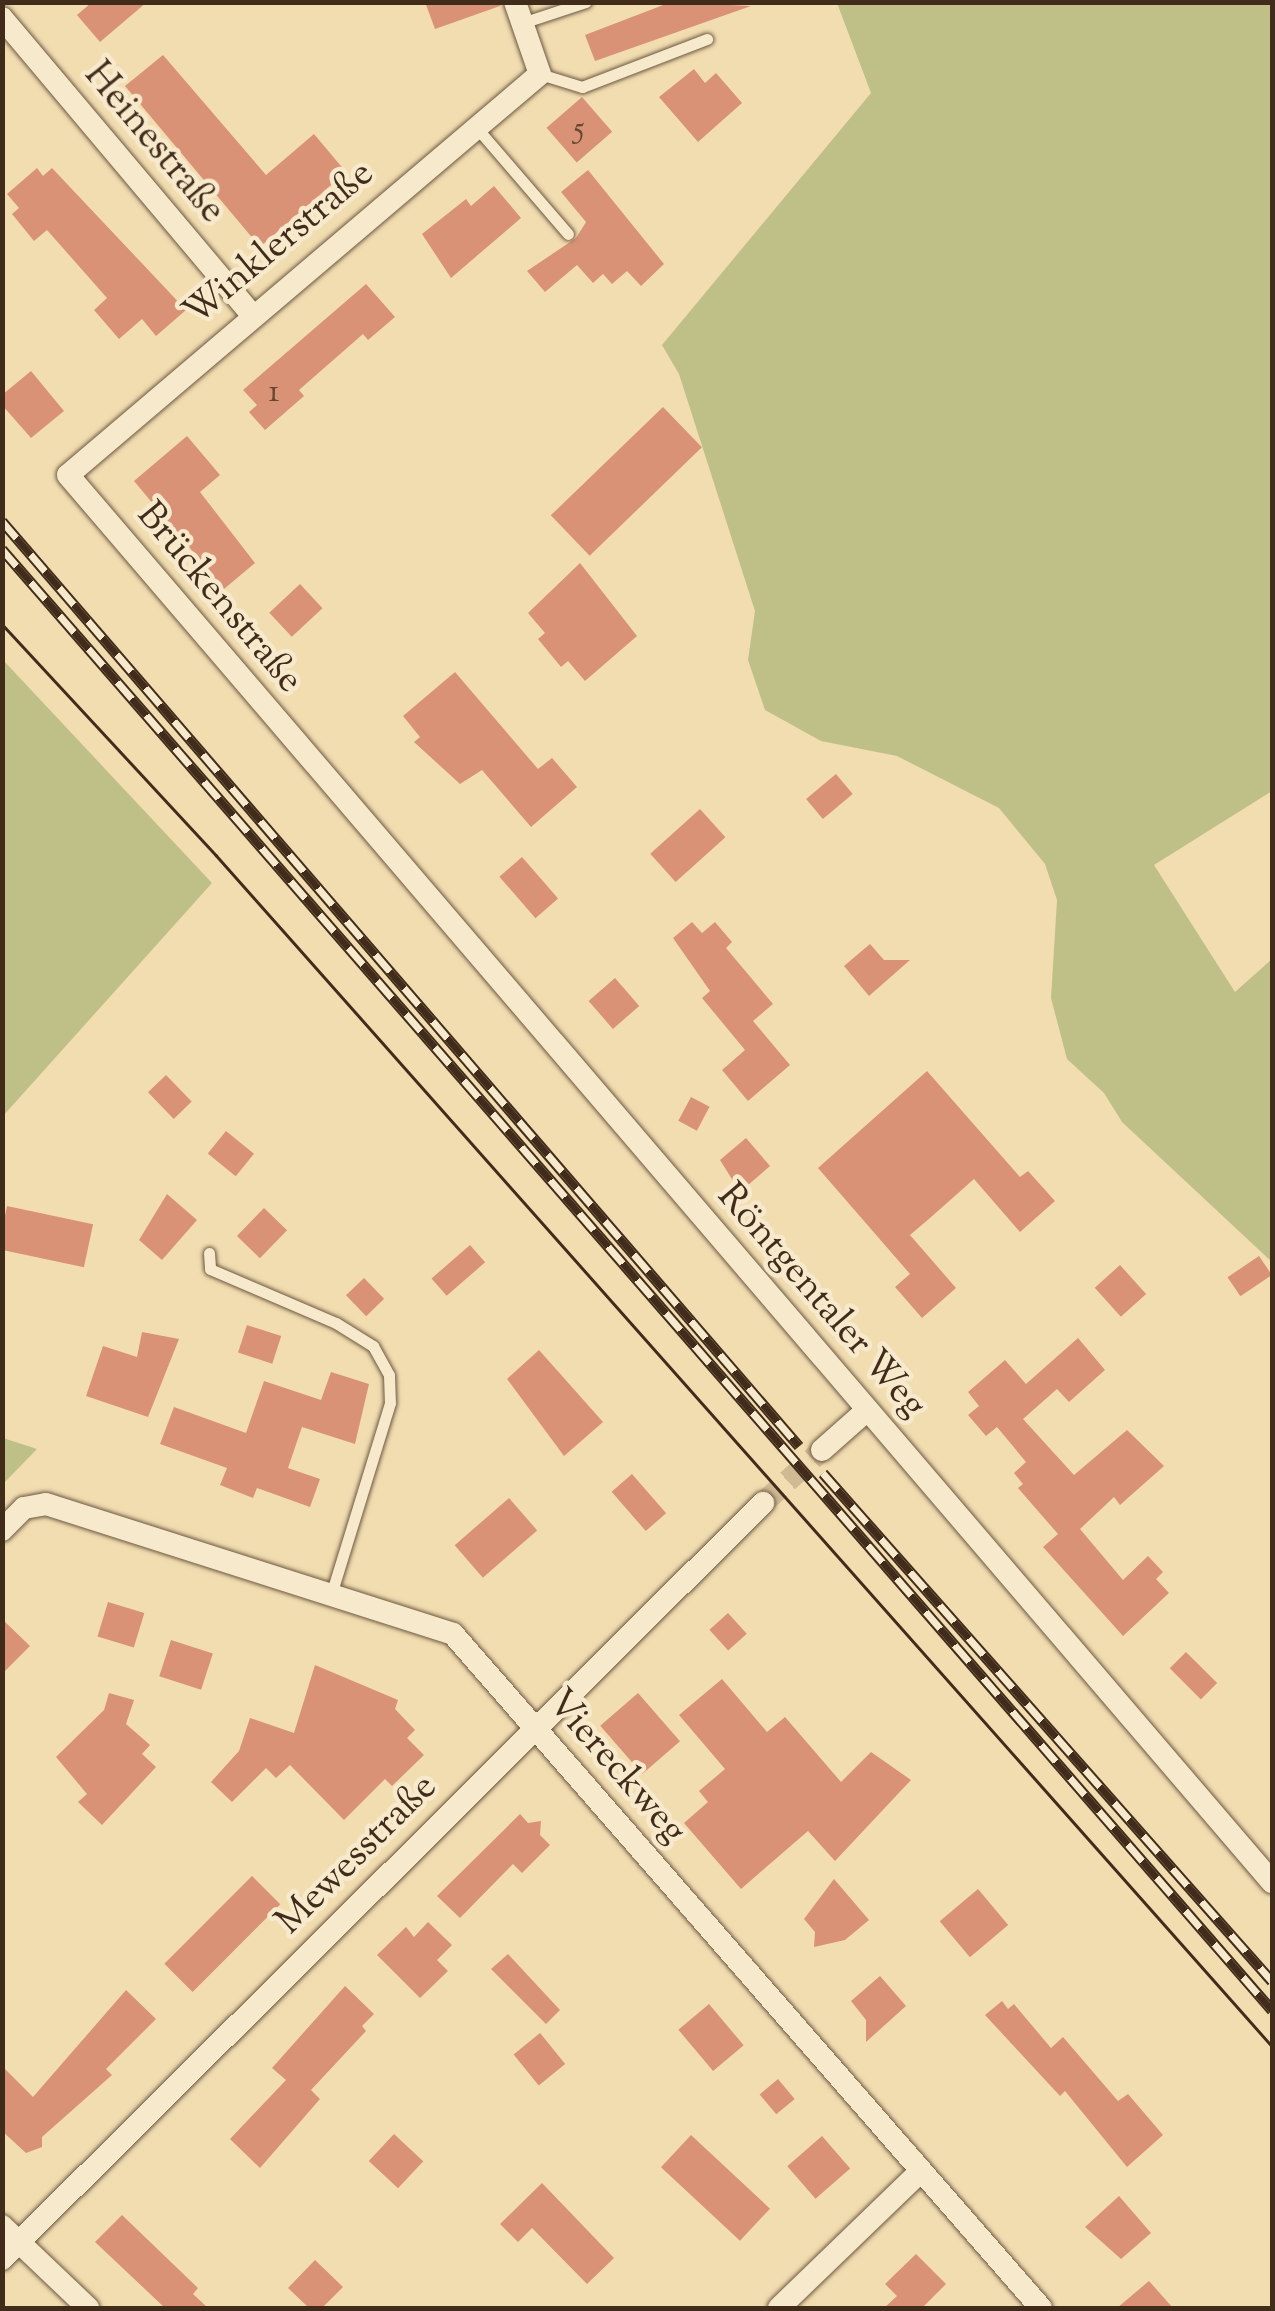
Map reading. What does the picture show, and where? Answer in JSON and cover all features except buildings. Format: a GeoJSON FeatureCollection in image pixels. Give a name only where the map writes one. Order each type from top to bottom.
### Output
{"type":"FeatureCollection","features":[{"type":"Feature","properties":{"kind":"street"},"geometry":{"type":"LineString","coordinates":[[518,13],[540,74]]}},
{"type":"Feature","properties":{"kind":"street","name":"Heinestraße"},"geometry":{"type":"LineString","coordinates":[[2,18],[250,314]]}},
{"type":"Feature","properties":{"kind":"street","name":"Winklerstraße"},"geometry":{"type":"LineString","coordinates":[[68,475],[250,314],[540,74]]}},
{"type":"Feature","properties":{"kind":"street","name":"Brückenstraße"},"geometry":{"type":"LineString","coordinates":[[68,475],[315,768]]}},
{"type":"Feature","properties":{"kind":"street","name":"Röntgentaler Weg"},"geometry":{"type":"LineString","coordinates":[[315,768],[1272,1882]]}},
{"type":"Feature","properties":{"kind":"street"},"geometry":{"type":"LineString","coordinates":[[822,1450],[867,1410]]}},
{"type":"Feature","properties":{"kind":"street","name":"Mewesstraße"},"geometry":{"type":"LineString","coordinates":[[8,2242],[763,1503]]}},
{"type":"Feature","properties":{"kind":"street","name":"Viereckweg"},"geometry":{"type":"LineString","coordinates":[[2,1530],[24,1508],[46,1504],[452,1634],[1040,2308]]}},
{"type":"Feature","properties":{"kind":"street"},"geometry":{"type":"LineString","coordinates":[[779,2308],[922,2171]]}},
{"type":"Feature","properties":{"kind":"street"},"geometry":{"type":"LineString","coordinates":[[8,2242],[88,2308]]}},
{"type":"Feature","properties":{"kind":"lane"},"geometry":{"type":"LineString","coordinates":[[518,13],[586,2]]}},
{"type":"Feature","properties":{"kind":"lane"},"geometry":{"type":"LineString","coordinates":[[540,74],[582,87],[706,39]]}},
{"type":"Feature","properties":{"kind":"lane"},"geometry":{"type":"LineString","coordinates":[[476,127],[568,234]]}},
{"type":"Feature","properties":{"kind":"lane"},"geometry":{"type":"LineString","coordinates":[[209,1253],[210,1269],[320,1316],[374,1346],[389,1375],[390,1402],[331,1595]]}},
{"type":"Feature","properties":{"kind":"green space"},"geometry":{"type":"Polygon","coordinates":[[[837,3],[1272,3],[1272,791],[1154,865],[1235,992],[1272,959],[1272,1262],[1122,1122],[1104,1093],[1067,1059],[1051,998],[1057,900],[1045,864],[999,808],[897,756],[821,741],[765,710],[748,660],[755,611],[679,374],[662,345],[871,93],[837,3]]]}},
{"type":"Feature","properties":{"kind":"green space"},"geometry":{"type":"Polygon","coordinates":[[[3,660],[212,883],[3,1116],[3,660]]]}},
{"type":"Feature","properties":{"kind":"green space"},"geometry":{"type":"Polygon","coordinates":[[[2,1438],[37,1449],[3,1484],[2,1438]]]}},
{"type":"Feature","properties":{"kind":"tunnel"},"geometry":{"type":"LineString","coordinates":[[763,1503],[822,1450]]}},
{"type":"Feature","properties":{"kind":"tram line"},"geometry":{"type":"LineString","coordinates":[[2,624],[216,855],[1272,2046]]}},
{"type":"Feature","properties":{"kind":"railway"},"geometry":{"type":"LineString","coordinates":[[2,521],[799,1446]]}},
{"type":"Feature","properties":{"kind":"railway"},"geometry":{"type":"LineString","coordinates":[[2,549],[1272,2010]]}},
{"type":"Feature","properties":{"kind":"railway"},"geometry":{"type":"LineString","coordinates":[[823,1473],[1272,1981]]}}]}
